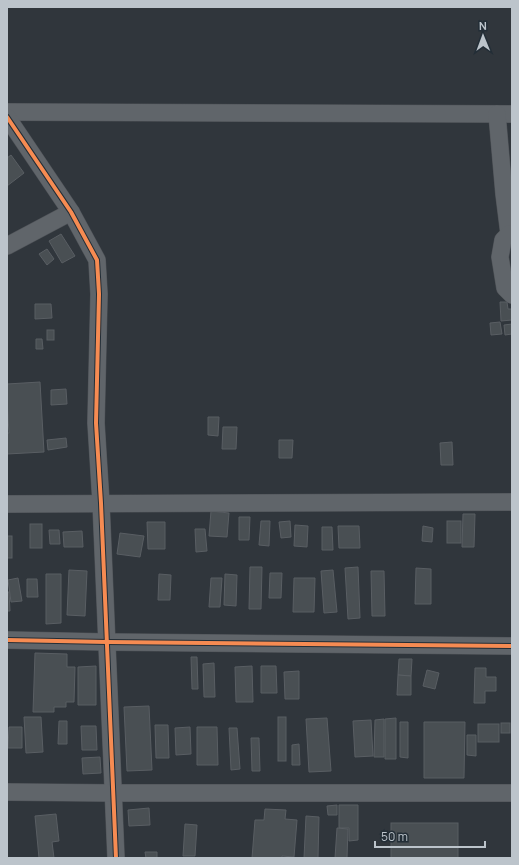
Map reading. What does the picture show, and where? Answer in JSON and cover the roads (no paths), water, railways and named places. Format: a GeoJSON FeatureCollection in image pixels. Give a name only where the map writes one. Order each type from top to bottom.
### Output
{"type":"FeatureCollection","features":[{"type":"Feature","properties":{"kind":"street"},"geometry":{"type":"LineString","coordinates":[[7,112],[505,114],[504,194],[511,234],[503,240],[500,257],[505,288],[512,295]]}},
{"type":"Feature","properties":{"kind":"street"},"geometry":{"type":"LineString","coordinates":[[7,117],[70,212],[97,260],[99,294],[96,422],[101,503],[116,858]]}},
{"type":"Feature","properties":{"kind":"street"},"geometry":{"type":"LineString","coordinates":[[7,246],[70,212]]}},
{"type":"Feature","properties":{"kind":"street"},"geometry":{"type":"LineString","coordinates":[[7,504],[512,502]]}},
{"type":"Feature","properties":{"kind":"street"},"geometry":{"type":"LineString","coordinates":[[7,640],[512,646]]}},
{"type":"Feature","properties":{"kind":"street"},"geometry":{"type":"LineString","coordinates":[[7,792],[512,792]]}}]}
